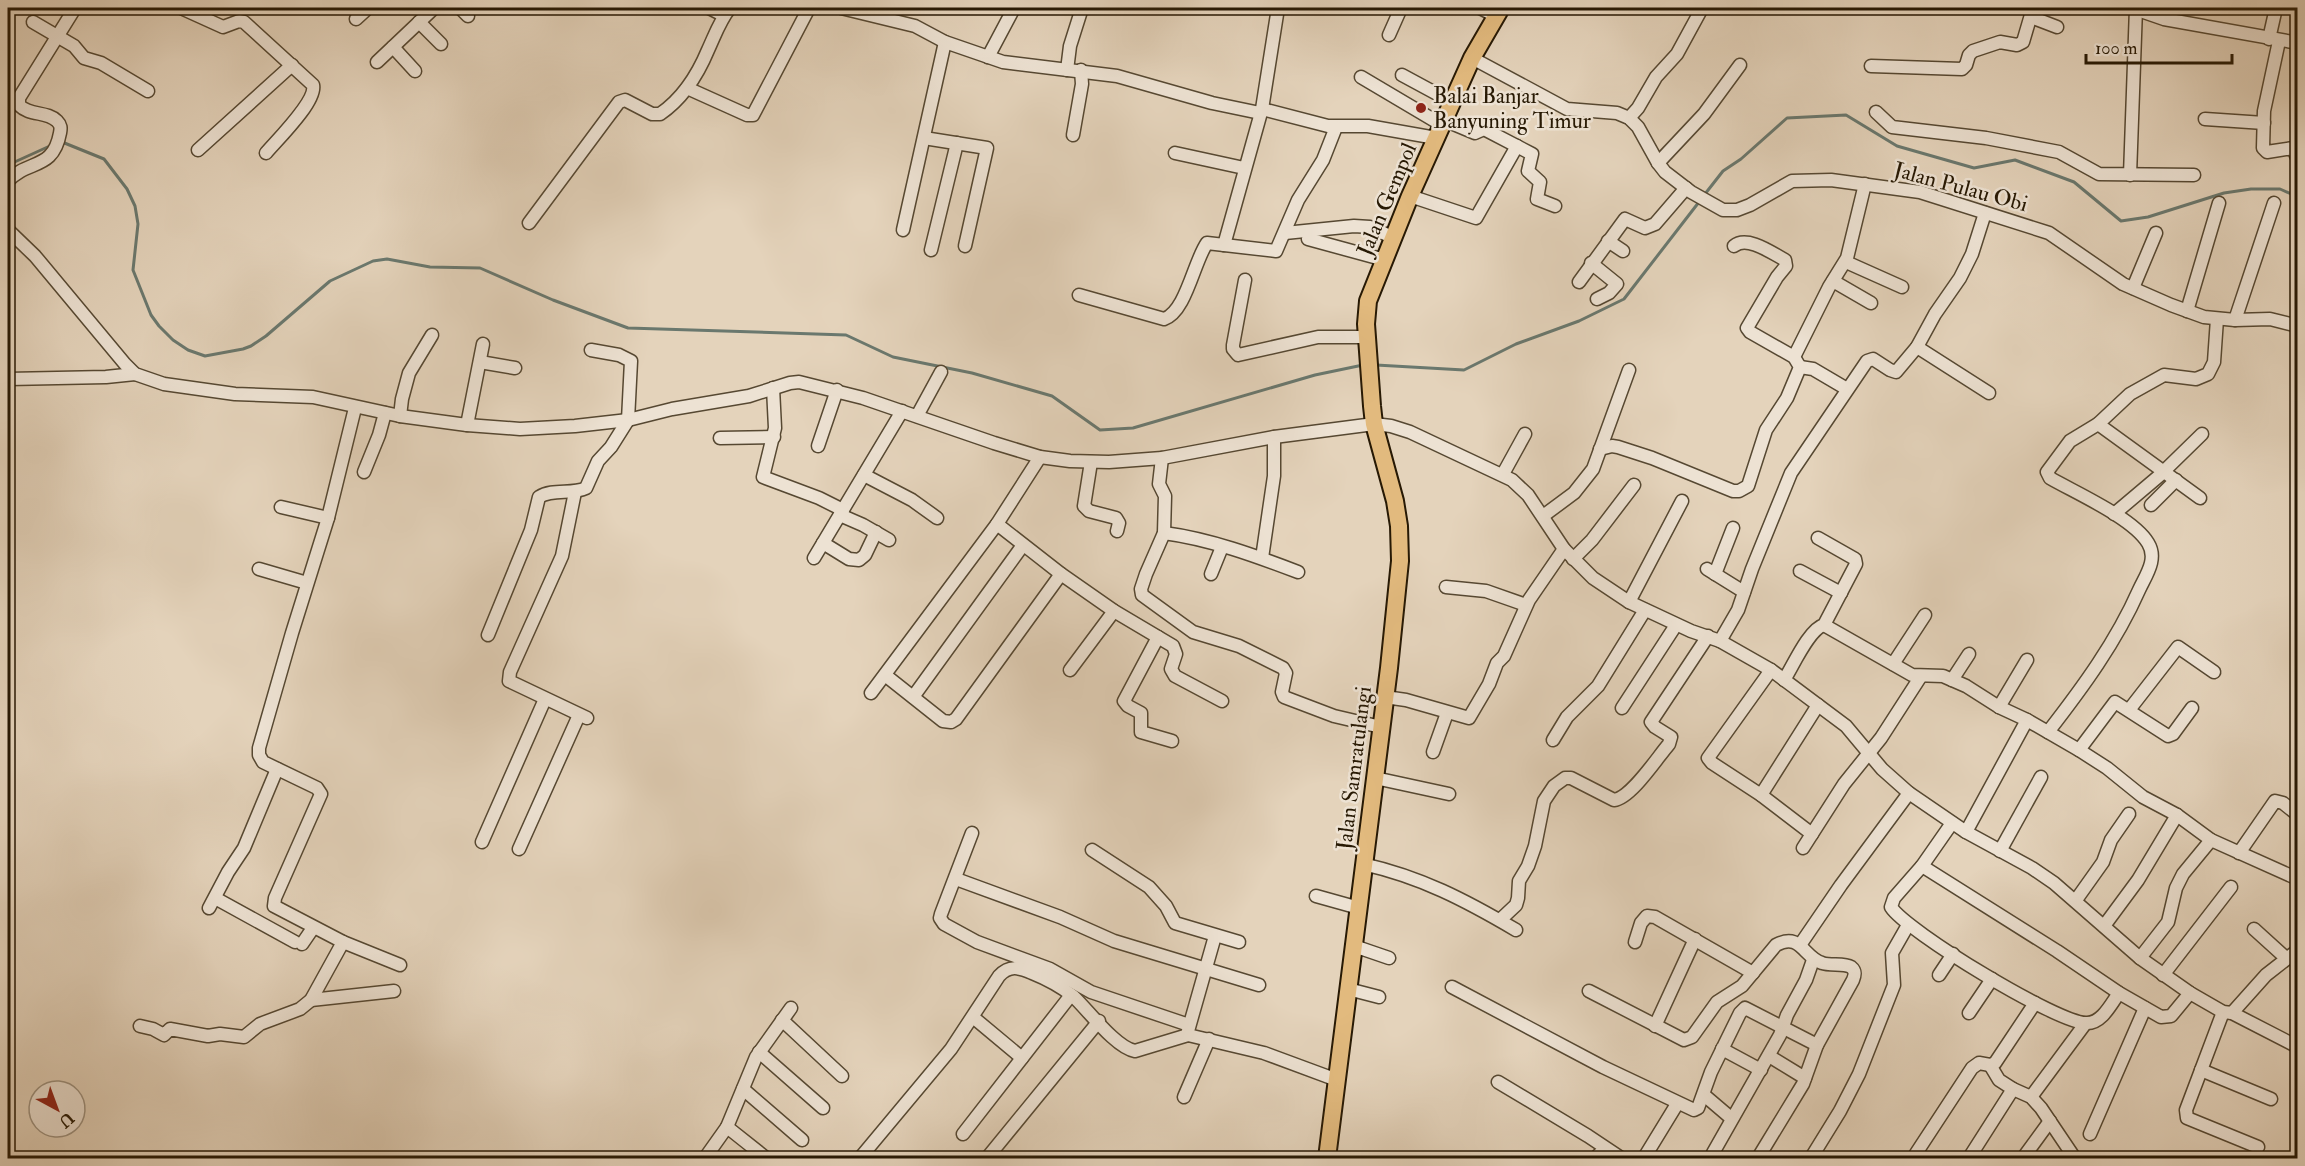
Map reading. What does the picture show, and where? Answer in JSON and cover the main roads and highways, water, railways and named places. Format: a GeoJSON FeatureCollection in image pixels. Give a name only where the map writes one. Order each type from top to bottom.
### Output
{"type":"FeatureCollection","features":[{"type":"Feature","properties":{"kind":"main road","name":"Jalan Gempol"},"geometry":{"type":"LineString","coordinates":[[1370,385],[1367,337],[1368,301],[1410,196],[1452,102],[1472,58],[1498,12]]}},
{"type":"Feature","properties":{"kind":"main road","name":"Jalan Samratulangi"},"geometry":{"type":"LineString","coordinates":[[1327,1158],[1400,561],[1399,526],[1393,490],[1374,424],[1370,385]]}},
{"type":"Feature","properties":{"kind":"waterway"},"geometry":{"type":"LineString","coordinates":[[1705,194],[1723,171],[1741,159],[1787,118],[1846,115],[1897,146],[1974,168],[2015,160],[2074,182],[2121,221],[2148,217],[2224,193],[2251,189],[2280,189],[2298,197]]}},
{"type":"Feature","properties":{"kind":"waterway"},"geometry":{"type":"LineString","coordinates":[[62,142],[104,159],[127,189],[135,206],[138,224],[133,270],[151,315],[173,340],[188,350],[205,356],[251,346],[266,336],[330,281],[373,261],[387,259],[430,267],[480,268],[553,300],[628,328],[846,335],[893,357],[972,373],[1052,396],[1100,430],[1133,428],[1315,375],[1363,365]]}},
{"type":"Feature","properties":{"kind":"waterway"},"geometry":{"type":"LineString","coordinates":[[8,165],[52,145]]}},
{"type":"Feature","properties":{"kind":"waterway"},"geometry":{"type":"LineString","coordinates":[[1376,365],[1464,370],[1516,344],[1579,321],[1624,299],[1699,202]]}},
{"type":"Feature","properties":{"kind":"place","name":"Balai Banjar Banyuning Timur"},"geometry":{"type":"Point","coordinates":[1421,108]}}]}
